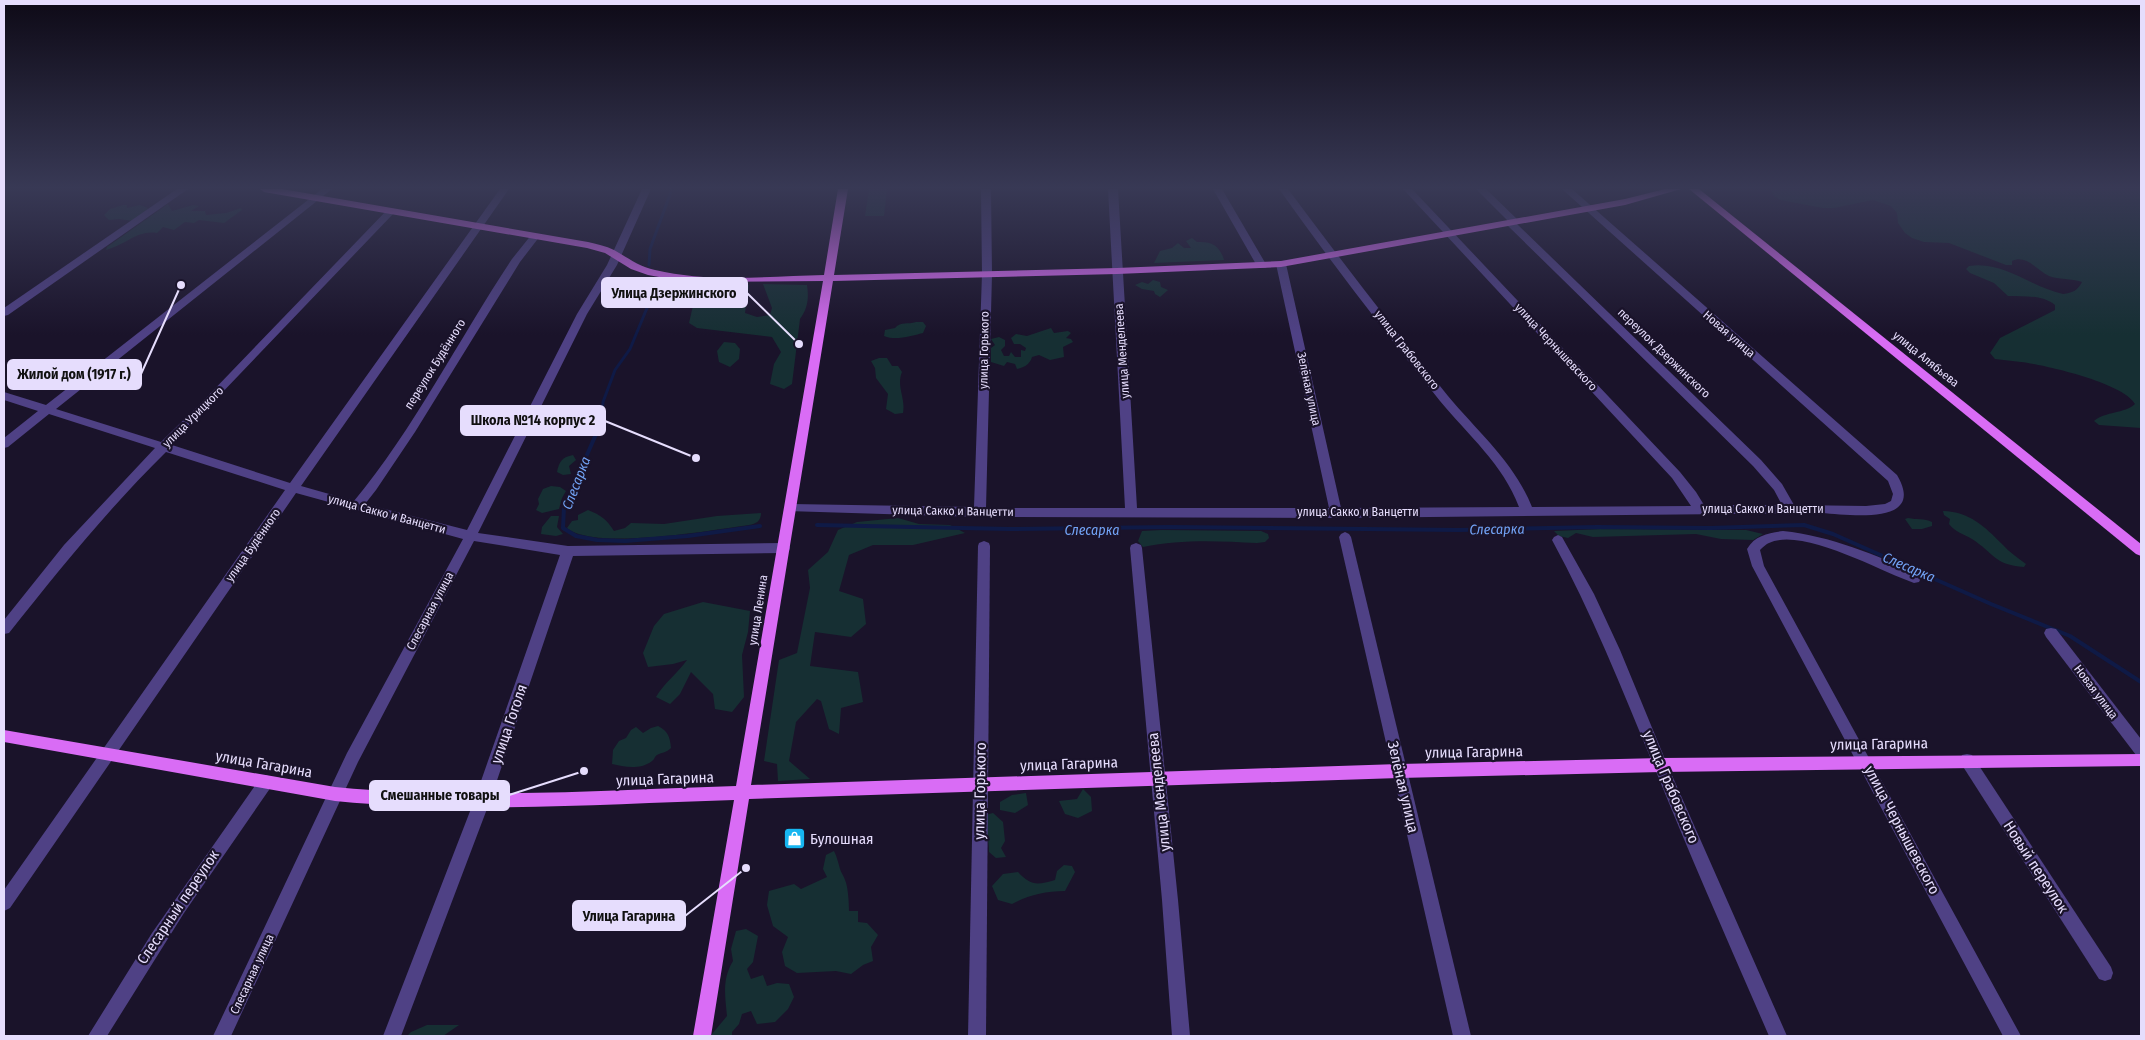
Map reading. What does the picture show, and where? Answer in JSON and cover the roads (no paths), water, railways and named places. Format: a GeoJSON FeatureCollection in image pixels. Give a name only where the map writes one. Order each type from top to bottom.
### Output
{"type":"FeatureCollection","features":[{"type":"Feature","properties":{"kind":"main road"},"geometry":{"type":"LineString","coordinates":[[545,238],[588,245],[616,254],[642,270],[687,279],[829,278],[1262,266],[1334,256],[1431,238]]}},
{"type":"Feature","properties":{"kind":"main road","name":"улица Ленина"},"geometry":{"type":"LineString","coordinates":[[702,1036],[835,238]]}},
{"type":"Feature","properties":{"kind":"main road","name":"улица Алябьева"},"geometry":{"type":"LineString","coordinates":[[1754,238],[2141,551]]}},
{"type":"Feature","properties":{"kind":"main road","name":"улица Гагарина"},"geometry":{"type":"LineString","coordinates":[[4,736],[335,794],[386,799],[482,801],[743,794],[1399,771],[1967,760],[2141,760]]}},
{"type":"Feature","properties":{"kind":"street"},"geometry":{"type":"LineString","coordinates":[[4,312],[113,238]]}},
{"type":"Feature","properties":{"kind":"street"},"geometry":{"type":"LineString","coordinates":[[4,444],[266,238]]}},
{"type":"Feature","properties":{"kind":"street","name":"улица Урицкого"},"geometry":{"type":"LineString","coordinates":[[4,629],[70,548],[134,476],[365,238]]}},
{"type":"Feature","properties":{"kind":"street","name":"улица Будённого"},"geometry":{"type":"LineString","coordinates":[[4,903],[106,754],[471,238]]}},
{"type":"Feature","properties":{"kind":"street","name":"переулок Будённого"},"geometry":{"type":"LineString","coordinates":[[356,506],[367,494],[401,444],[512,268],[535,238]]}},
{"type":"Feature","properties":{"kind":"street","name":"Слесарная улица"},"geometry":{"type":"LineString","coordinates":[[222,1036],[354,753],[471,535],[552,371],[624,238]]}},
{"type":"Feature","properties":{"kind":"street","name":"улица Горького"},"geometry":{"type":"LineString","coordinates":[[980,512],[987,238]]}},
{"type":"Feature","properties":{"kind":"street","name":"улица Менделеева"},"geometry":{"type":"LineString","coordinates":[[1115,238],[1131,512]]}},
{"type":"Feature","properties":{"kind":"street"},"geometry":{"type":"LineString","coordinates":[[1245,238],[1262,266]]}},
{"type":"Feature","properties":{"kind":"street","name":"улица Грабовского"},"geometry":{"type":"LineString","coordinates":[[1320,238],[1445,398],[1508,472],[1524,499],[1528,511]]}},
{"type":"Feature","properties":{"kind":"street","name":"улица Чернышевского"},"geometry":{"type":"LineString","coordinates":[[1453,238],[1676,475],[1692,495],[1700,510]]}},
{"type":"Feature","properties":{"kind":"street","name":"переулок Дзержинского"},"geometry":{"type":"LineString","coordinates":[[1528,238],[1752,458],[1778,487],[1792,510]]}},
{"type":"Feature","properties":{"kind":"street","name":"Новая улица"},"geometry":{"type":"LineString","coordinates":[[1620,238],[1893,478]]}},
{"type":"Feature","properties":{"kind":"street","name":"Зелёная улица"},"geometry":{"type":"LineString","coordinates":[[1281,264],[1336,513]]}},
{"type":"Feature","properties":{"kind":"street","name":"улица Сакко и Ванцетти"},"geometry":{"type":"LineString","coordinates":[[4,396],[48,408],[293,488],[442,530],[529,547],[568,551],[784,548]]}},
{"type":"Feature","properties":{"kind":"street","name":"улица Сакко и Ванцетти"},"geometry":{"type":"LineString","coordinates":[[791,508],[980,512],[1336,513],[1884,510],[1895,505],[1899,498],[1893,478]]}},
{"type":"Feature","properties":{"kind":"street","name":"улица Чернышевского"},"geometry":{"type":"LineString","coordinates":[[1914,578],[1843,548],[1810,538],[1786,536],[1767,539],[1755,544],[1753,554],[2012,1036]]}},
{"type":"Feature","properties":{"kind":"street","name":"Зелёная улица"},"geometry":{"type":"LineString","coordinates":[[1345,537],[1462,1036]]}},
{"type":"Feature","properties":{"kind":"street","name":"улица Грабовского"},"geometry":{"type":"LineString","coordinates":[[1558,540],[1595,608],[1778,1036]]}},
{"type":"Feature","properties":{"kind":"street","name":"улица Горького"},"geometry":{"type":"LineString","coordinates":[[977,1036],[984,546]]}},
{"type":"Feature","properties":{"kind":"street","name":"улица Менделеева"},"geometry":{"type":"LineString","coordinates":[[1136,548],[1181,1036]]}},
{"type":"Feature","properties":{"kind":"street","name":"улица Гоголя"},"geometry":{"type":"LineString","coordinates":[[392,1036],[424,946],[482,801],[568,551]]}},
{"type":"Feature","properties":{"kind":"street","name":"Новая улица"},"geometry":{"type":"LineString","coordinates":[[2051,633],[2141,750]]}},
{"type":"Feature","properties":{"kind":"street","name":"Новый переулок"},"geometry":{"type":"LineString","coordinates":[[1967,760],[2105,973]]}},
{"type":"Feature","properties":{"kind":"street","name":"Слесарный переулок"},"geometry":{"type":"LineString","coordinates":[[97,1036],[168,922],[266,782]]}},
{"type":"Feature","properties":{"kind":"waterway","name":"Слесарка"},"geometry":{"type":"LineString","coordinates":[[649,265],[650,249],[654,238]]}},
{"type":"Feature","properties":{"kind":"waterway","name":"Слесарка"},"geometry":{"type":"LineString","coordinates":[[602,415],[603,402],[615,370],[630,349],[652,296],[649,281]]}},
{"type":"Feature","properties":{"kind":"waterway","name":"Слесарка"},"geometry":{"type":"LineString","coordinates":[[602,414],[601,423],[564,507],[563,528],[576,536],[597,540],[625,541],[688,536],[760,526]]}},
{"type":"Feature","properties":{"kind":"waterway","name":"Слесарка"},"geometry":{"type":"LineString","coordinates":[[817,525],[1010,529],[1169,527],[1458,530],[1597,527],[1711,528],[1804,525],[1833,534],[1991,604],[2070,636],[2141,682]]}},
{"type":"Feature","properties":{"kind":"place","name":"Жилой дом (1917 г.)"},"geometry":{"type":"Point","coordinates":[181,285]}},
{"type":"Feature","properties":{"kind":"place","name":"Улица Дзержинского"},"geometry":{"type":"Point","coordinates":[799,344]}},
{"type":"Feature","properties":{"kind":"place","name":"Школа №14 корпус 2"},"geometry":{"type":"Point","coordinates":[696,458]}},
{"type":"Feature","properties":{"kind":"place","name":"Смешанные товары"},"geometry":{"type":"Point","coordinates":[584,771]}},
{"type":"Feature","properties":{"kind":"place","name":"Булошная"},"geometry":{"type":"Point","coordinates":[794,839]}},
{"type":"Feature","properties":{"kind":"place","name":"Улица Гагарина"},"geometry":{"type":"Point","coordinates":[746,868]}}]}
